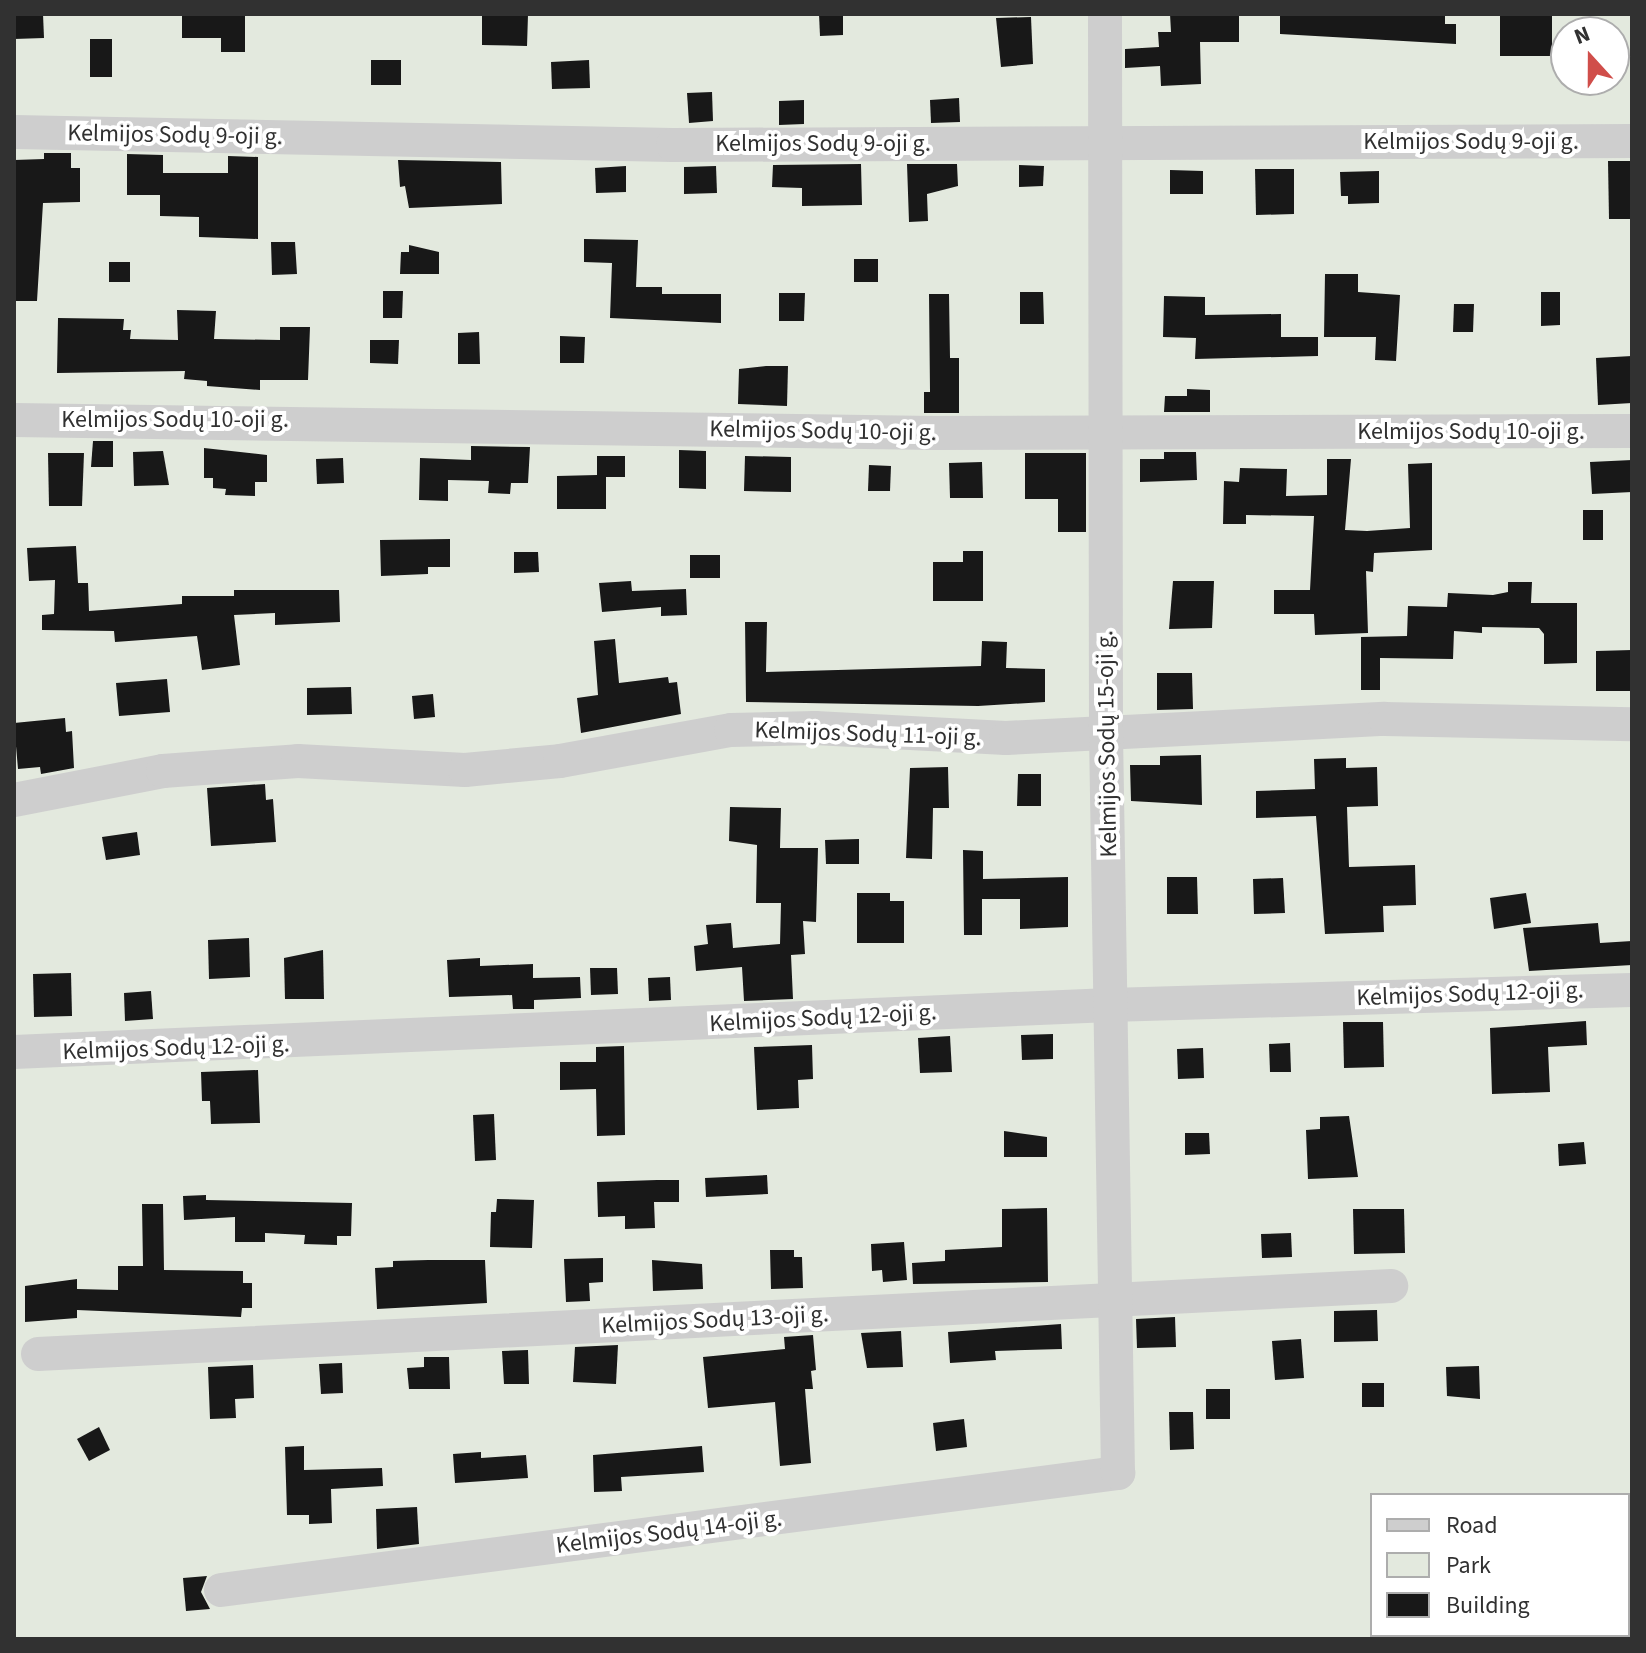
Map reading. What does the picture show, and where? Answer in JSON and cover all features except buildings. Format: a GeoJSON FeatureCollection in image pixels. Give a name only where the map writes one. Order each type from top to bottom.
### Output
{"type":"FeatureCollection","features":[{"type":"Feature","properties":{"kind":"street","name":"Kelmijos Sodų 15-oji g."},"geometry":{"type":"LineString","coordinates":[[1105,14],[1106,735],[1118,1473]]}},
{"type":"Feature","properties":{"kind":"street","name":"Kelmijos Sodų 9-oji g."},"geometry":{"type":"LineString","coordinates":[[14,132],[673,145],[1632,141]]}},
{"type":"Feature","properties":{"kind":"street","name":"Kelmijos Sodų 10-oji g."},"geometry":{"type":"LineString","coordinates":[[14,420],[1104,432],[1632,431]]}},
{"type":"Feature","properties":{"kind":"street","name":"Kelmijos Sodų 11-oji g."},"geometry":{"type":"LineString","coordinates":[[14,800],[163,771],[298,761],[465,770],[560,761],[731,730],[815,728],[1006,738],[1385,719],[1632,724]]}},
{"type":"Feature","properties":{"kind":"street","name":"Kelmijos Sodų 12-oji g."},"geometry":{"type":"LineString","coordinates":[[14,1052],[1110,1005],[1632,990]]}},
{"type":"Feature","properties":{"kind":"street","name":"Kelmijos Sodų 13-oji g."},"geometry":{"type":"LineString","coordinates":[[38,1354],[1391,1286]]}},
{"type":"Feature","properties":{"kind":"street","name":"Kelmijos Sodų 14-oji g."},"geometry":{"type":"LineString","coordinates":[[221,1590],[1118,1473]]}},
{"type":"Feature","properties":{"kind":"green space"},"geometry":{"type":"Polygon","coordinates":[[[14,14],[1632,14],[1632,1639],[14,1639],[14,14]]]}}]}
